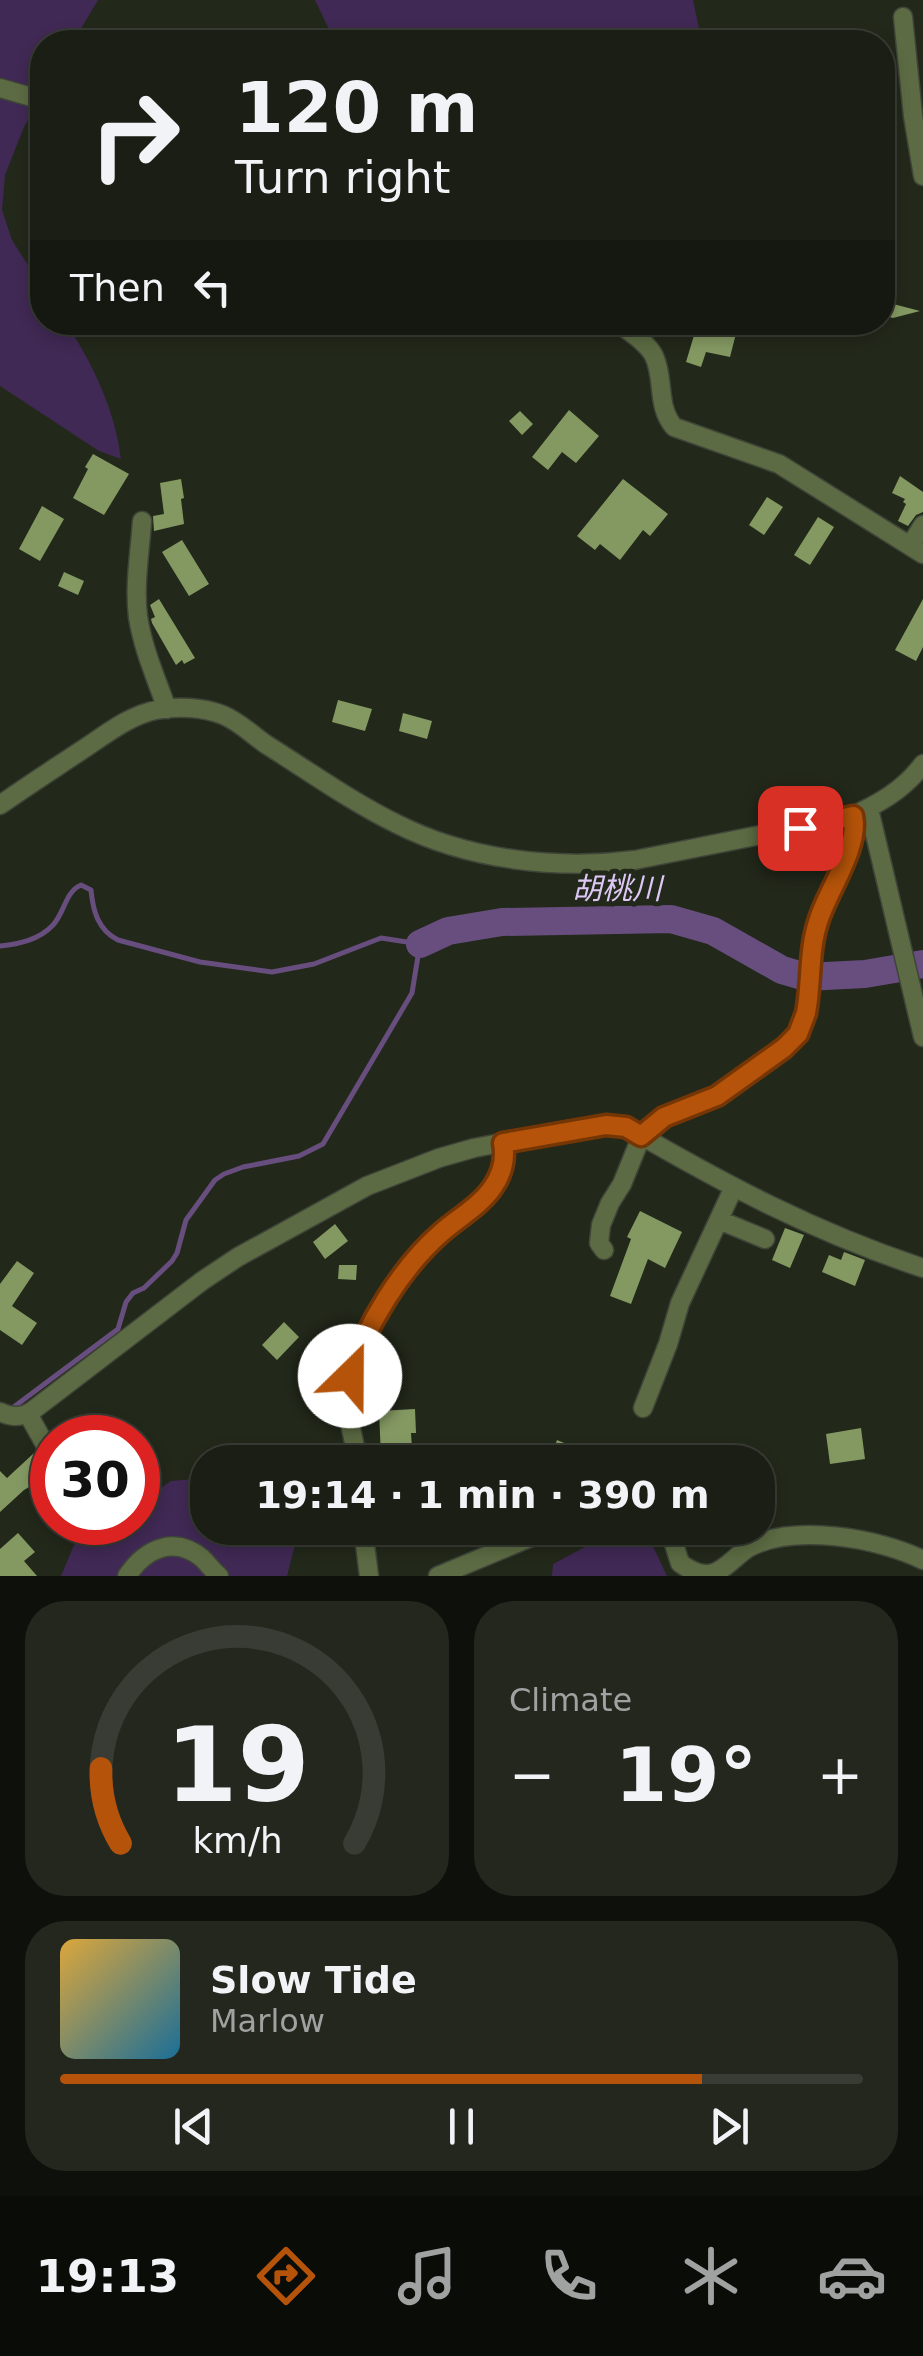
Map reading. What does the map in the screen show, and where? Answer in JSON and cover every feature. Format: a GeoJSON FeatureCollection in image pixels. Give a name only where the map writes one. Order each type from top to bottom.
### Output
{"type":"FeatureCollection","features":[{"type":"Feature","properties":{"kind":"street"},"geometry":{"type":"LineString","coordinates":[[903,16],[912,116],[923,176]]}},
{"type":"Feature","properties":{"kind":"street"},"geometry":{"type":"LineString","coordinates":[[0,88],[30,97]]}},
{"type":"Feature","properties":{"kind":"street"},"geometry":{"type":"LineString","coordinates":[[634,335],[654,356],[663,408],[674,427],[779,464],[916,550],[923,525]]}},
{"type":"Feature","properties":{"kind":"street"},"geometry":{"type":"LineString","coordinates":[[142,520],[138,615],[166,709]]}},
{"type":"Feature","properties":{"kind":"street"},"geometry":{"type":"LineString","coordinates":[[0,805],[132,718],[166,709],[194,708],[222,714],[399,825],[462,848],[505,858],[566,863],[624,862],[861,812],[897,792],[923,764]]}},
{"type":"Feature","properties":{"kind":"street"},"geometry":{"type":"LineString","coordinates":[[861,812],[904,953],[923,1037]]}},
{"type":"Feature","properties":{"kind":"street"},"geometry":{"type":"LineString","coordinates":[[604,1250],[600,1225],[641,1136],[664,1117],[717,1096],[784,1048],[804,1024],[814,935],[861,812]]}},
{"type":"Feature","properties":{"kind":"street"},"geometry":{"type":"LineString","coordinates":[[30,1436],[10,1416],[238,1258],[367,1186],[438,1158],[503,1143],[606,1125],[626,1127],[733,1188],[822,1231],[923,1268]]}},
{"type":"Feature","properties":{"kind":"street"},"geometry":{"type":"LineString","coordinates":[[355,1445],[347,1385],[366,1335],[419,1256],[492,1189],[503,1164],[503,1143]]}},
{"type":"Feature","properties":{"kind":"street"},"geometry":{"type":"LineString","coordinates":[[643,1408],[680,1303],[733,1188]]}},
{"type":"Feature","properties":{"kind":"street"},"geometry":{"type":"LineString","coordinates":[[719,1220],[764,1239]]}},
{"type":"Feature","properties":{"kind":"street"},"geometry":{"type":"LineString","coordinates":[[775,1538],[802,1534],[891,1547],[923,1560]]}},
{"type":"Feature","properties":{"kind":"street"},"geometry":{"type":"LineString","coordinates":[[366,1545],[369,1576]]}},
{"type":"Feature","properties":{"kind":"street"},"geometry":{"type":"LineString","coordinates":[[438,1576],[512,1545]]}},
{"type":"Feature","properties":{"kind":"street"},"geometry":{"type":"LineString","coordinates":[[675,1545],[680,1563],[706,1575],[756,1545]]}},
{"type":"Feature","properties":{"kind":"street"},"geometry":{"type":"LineString","coordinates":[[127,1576],[140,1560],[166,1546],[176,1546],[201,1558],[219,1576]]}},
{"type":"Feature","properties":{"kind":"shaded area"},"geometry":{"type":"Polygon","coordinates":[[[0,0],[98,0],[80,30],[30,30],[30,116],[5,175],[2,210],[12,240],[30,268],[30,335],[73,335],[108,405],[121,459],[99,451],[0,386],[0,0]]]}},
{"type":"Feature","properties":{"kind":"shaded area"},"geometry":{"type":"Polygon","coordinates":[[[315,0],[693,0],[699,30],[329,30],[315,0]]]}},
{"type":"Feature","properties":{"kind":"shaded area"},"geometry":{"type":"Polygon","coordinates":[[[190,1479],[190,1545],[295,1545],[287,1576],[61,1576],[74,1545],[160,1545],[160,1488],[171,1481],[190,1479]]]}},
{"type":"Feature","properties":{"kind":"shaded area"},"geometry":{"type":"Polygon","coordinates":[[[589,1545],[652,1545],[667,1576],[552,1576],[553,1564],[589,1545]]]}},
{"type":"Feature","properties":{"kind":"building"},"geometry":{"type":"Polygon","coordinates":[[[895,304],[920,311],[895,317],[895,304]]]}},
{"type":"Feature","properties":{"kind":"building"},"geometry":{"type":"Polygon","coordinates":[[[694,335],[736,335],[730,357],[706,352],[701,367],[686,362],[694,335]]]}},
{"type":"Feature","properties":{"kind":"building"},"geometry":{"type":"Polygon","coordinates":[[[569,410],[599,436],[576,463],[562,452],[548,470],[532,457],[569,410]]]}},
{"type":"Feature","properties":{"kind":"building"},"geometry":{"type":"Polygon","coordinates":[[[520,411],[533,424],[522,435],[509,421],[520,411]]]}},
{"type":"Feature","properties":{"kind":"building"},"geometry":{"type":"Polygon","coordinates":[[[93,454],[129,474],[104,515],[73,498],[93,454]]]}},
{"type":"Feature","properties":{"kind":"building"},"geometry":{"type":"Polygon","coordinates":[[[900,476],[923,492],[923,512],[908,526],[898,521],[905,499],[892,493],[900,476]]]}},
{"type":"Feature","properties":{"kind":"building"},"geometry":{"type":"Polygon","coordinates":[[[181,479],[184,524],[154,531],[153,516],[164,514],[160,483],[181,479]]]}},
{"type":"Feature","properties":{"kind":"building"},"geometry":{"type":"Polygon","coordinates":[[[623,479],[668,514],[650,536],[643,530],[620,560],[600,544],[595,550],[577,536],[623,479]]]}},
{"type":"Feature","properties":{"kind":"building"},"geometry":{"type":"Polygon","coordinates":[[[767,497],[783,507],[764,535],[749,525],[767,497]]]}},
{"type":"Feature","properties":{"kind":"building"},"geometry":{"type":"Polygon","coordinates":[[[42,506],[64,519],[40,561],[19,549],[42,506]]]}},
{"type":"Feature","properties":{"kind":"building"},"geometry":{"type":"Polygon","coordinates":[[[818,517],[834,527],[810,565],[794,555],[818,517]]]}},
{"type":"Feature","properties":{"kind":"building"},"geometry":{"type":"Polygon","coordinates":[[[182,540],[209,584],[189,596],[162,552],[182,540]]]}},
{"type":"Feature","properties":{"kind":"building"},"geometry":{"type":"Polygon","coordinates":[[[64,572],[84,581],[78,595],[58,586],[64,572]]]}},
{"type":"Feature","properties":{"kind":"building"},"geometry":{"type":"Polygon","coordinates":[[[159,599],[195,658],[184,664],[182,660],[176,665],[152,623],[155,617],[150,605],[159,599]]]}},
{"type":"Feature","properties":{"kind":"building"},"geometry":{"type":"Polygon","coordinates":[[[923,599],[923,647],[916,661],[895,650],[923,599]]]}},
{"type":"Feature","properties":{"kind":"building"},"geometry":{"type":"Polygon","coordinates":[[[338,700],[372,709],[365,731],[332,722],[338,700]]]}},
{"type":"Feature","properties":{"kind":"building"},"geometry":{"type":"Polygon","coordinates":[[[403,713],[432,721],[427,739],[399,731],[403,713]]]}},
{"type":"Feature","properties":{"kind":"building"},"geometry":{"type":"Polygon","coordinates":[[[640,1211],[682,1232],[665,1268],[648,1259],[631,1304],[610,1296],[631,1239],[627,1237],[640,1211]]]}},
{"type":"Feature","properties":{"kind":"building"},"geometry":{"type":"Polygon","coordinates":[[[335,1224],[348,1241],[325,1259],[313,1242],[335,1224]]]}},
{"type":"Feature","properties":{"kind":"building"},"geometry":{"type":"Polygon","coordinates":[[[785,1228],[804,1235],[790,1268],[772,1260],[785,1228]]]}},
{"type":"Feature","properties":{"kind":"building"},"geometry":{"type":"Polygon","coordinates":[[[844,1252],[865,1260],[855,1286],[822,1272],[829,1255],[841,1260],[844,1252]]]}},
{"type":"Feature","properties":{"kind":"building"},"geometry":{"type":"Polygon","coordinates":[[[17,1261],[34,1273],[12,1306],[37,1323],[22,1345],[0,1330],[0,1284],[17,1261]]]}},
{"type":"Feature","properties":{"kind":"building"},"geometry":{"type":"Polygon","coordinates":[[[339,1265],[357,1265],[356,1280],[338,1279],[339,1265]]]}},
{"type":"Feature","properties":{"kind":"building"},"geometry":{"type":"Polygon","coordinates":[[[284,1322],[299,1337],[277,1360],[262,1345],[284,1322]]]}},
{"type":"Feature","properties":{"kind":"building"},"geometry":{"type":"Polygon","coordinates":[[[415,1409],[416,1433],[411,1433],[412,1445],[380,1445],[379,1411],[415,1409]]]}},
{"type":"Feature","properties":{"kind":"building"},"geometry":{"type":"Polygon","coordinates":[[[861,1428],[865,1459],[830,1464],[826,1434],[861,1428]]]}},
{"type":"Feature","properties":{"kind":"building"},"geometry":{"type":"Polygon","coordinates":[[[30,1457],[30,1487],[0,1512],[0,1471],[7,1478],[30,1457]]]}},
{"type":"Feature","properties":{"kind":"building"},"geometry":{"type":"Polygon","coordinates":[[[18,1533],[35,1552],[24,1561],[37,1576],[0,1576],[0,1549],[18,1533]]]}},
{"type":"Feature","properties":{"kind":"waterway"},"geometry":{"type":"LineString","coordinates":[[0,946],[28,940],[47,930],[81,885],[91,890],[98,919],[111,936],[200,962],[272,972],[314,964],[381,938],[420,944],[412,993],[323,1144],[299,1156],[243,1167],[215,1180],[186,1220],[172,1261],[144,1288],[133,1293],[118,1329],[11,1409]]}},
{"type":"Feature","properties":{"kind":"waterway","name":"胡桃川"},"geometry":{"type":"LineString","coordinates":[[420,944],[448,931],[502,922],[671,919],[713,931],[782,970],[806,977],[865,974],[923,964]]}},
{"type":"Feature","properties":{"kind":"route"},"geometry":{"type":"LineString","coordinates":[[350,1376],[366,1335],[406,1272],[438,1235],[492,1189],[503,1164],[503,1143],[606,1125],[626,1127],[641,1136],[664,1117],[717,1096],[793,1040],[804,1024],[818,921],[852,842],[855,823],[853,816],[800,828]]}}]}
